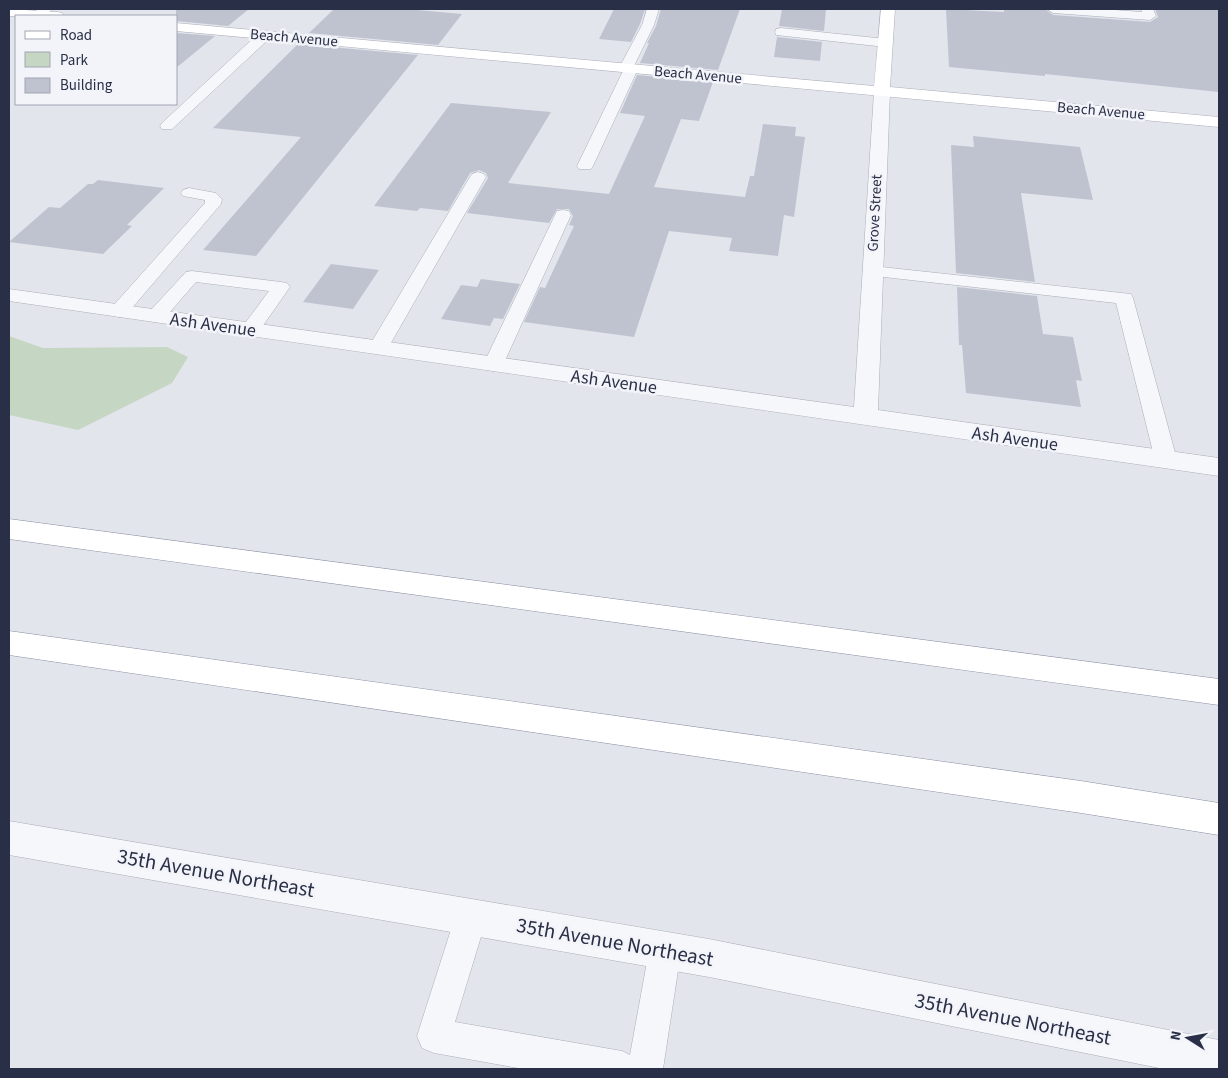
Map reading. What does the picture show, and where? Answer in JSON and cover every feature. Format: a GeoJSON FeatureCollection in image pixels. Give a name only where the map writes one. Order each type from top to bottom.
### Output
{"type":"FeatureCollection","features":[{"type":"Feature","properties":{"kind":"main road","name":"Grove Street"},"geometry":{"type":"LineString","coordinates":[[882,92],[888,9]]}},
{"type":"Feature","properties":{"kind":"main road"},"geometry":{"type":"LineString","coordinates":[[9,12],[42,12]]}},
{"type":"Feature","properties":{"kind":"main road","name":"Beach Avenue"},"geometry":{"type":"LineString","coordinates":[[178,27],[1219,122]]}},
{"type":"Feature","properties":{"kind":"main road"},"geometry":{"type":"LineString","coordinates":[[9,529],[1219,692]]}},
{"type":"Feature","properties":{"kind":"main road"},"geometry":{"type":"LineString","coordinates":[[9,642],[1062,794],[1219,819]]}},
{"type":"Feature","properties":{"kind":"street","name":"Grove Street"},"geometry":{"type":"LineString","coordinates":[[866,418],[882,92]]}},
{"type":"Feature","properties":{"kind":"street","name":"Ash Avenue"},"geometry":{"type":"LineString","coordinates":[[9,295],[1219,467]]}},
{"type":"Feature","properties":{"kind":"street","name":"35th Avenue Northeast"},"geometry":{"type":"LineString","coordinates":[[9,838],[665,951],[1143,1057],[1219,1060]]}},
{"type":"Feature","properties":{"kind":"lane"},"geometry":{"type":"LineString","coordinates":[[585,166],[629,69],[653,9]]}},
{"type":"Feature","properties":{"kind":"lane"},"geometry":{"type":"LineString","coordinates":[[1053,9],[1150,16],[1148,9]]}},
{"type":"Feature","properties":{"kind":"lane"},"geometry":{"type":"LineString","coordinates":[[781,32],[886,43]]}},
{"type":"Feature","properties":{"kind":"lane"},"geometry":{"type":"LineString","coordinates":[[167,126],[265,35]]}},
{"type":"Feature","properties":{"kind":"lane"},"geometry":{"type":"LineString","coordinates":[[378,348],[478,177]]}},
{"type":"Feature","properties":{"kind":"lane"},"geometry":{"type":"LineString","coordinates":[[119,311],[213,204],[214,199],[210,196],[189,193]]}},
{"type":"Feature","properties":{"kind":"lane"},"geometry":{"type":"LineString","coordinates":[[493,365],[563,215]]}},
{"type":"Feature","properties":{"kind":"lane"},"geometry":{"type":"LineString","coordinates":[[872,270],[1124,298],[1166,460]]}},
{"type":"Feature","properties":{"kind":"lane"},"geometry":{"type":"LineString","coordinates":[[156,316],[192,276],[281,287],[250,330]]}},
{"type":"Feature","properties":{"kind":"lane"},"geometry":{"type":"LineString","coordinates":[[471,917],[434,1036],[622,1069]]}},
{"type":"Feature","properties":{"kind":"lane"},"geometry":{"type":"LineString","coordinates":[[645,1069],[665,951]]}},
{"type":"Feature","properties":{"kind":"green space"},"geometry":{"type":"Polygon","coordinates":[[[9,336],[43,348],[167,347],[188,357],[172,383],[78,430],[9,415],[9,336]]]}},
{"type":"Feature","properties":{"kind":"building"},"geometry":{"type":"Polygon","coordinates":[[[176,9],[249,9],[228,26],[178,21],[178,15],[176,15],[176,9]]]}},
{"type":"Feature","properties":{"kind":"building"},"geometry":{"type":"Polygon","coordinates":[[[334,9],[406,9],[462,14],[438,45],[309,33],[334,9]]]}},
{"type":"Feature","properties":{"kind":"building"},"geometry":{"type":"Polygon","coordinates":[[[614,9],[645,9],[631,42],[599,39],[614,9]]]}},
{"type":"Feature","properties":{"kind":"building"},"geometry":{"type":"Polygon","coordinates":[[[661,9],[740,9],[718,70],[640,63],[649,43],[647,43],[656,26],[661,9]]]}},
{"type":"Feature","properties":{"kind":"building"},"geometry":{"type":"Polygon","coordinates":[[[782,9],[826,9],[824,31],[779,26],[782,9]]]}},
{"type":"Feature","properties":{"kind":"building"},"geometry":{"type":"Polygon","coordinates":[[[946,9],[1004,12],[1004,9],[1045,9],[1053,15],[1150,22],[1158,17],[1155,9],[1219,9],[1219,92],[1045,74],[1045,76],[949,67],[946,9]]]}},
{"type":"Feature","properties":{"kind":"building"},"geometry":{"type":"Polygon","coordinates":[[[178,33],[215,36],[178,66],[178,33]]]}},
{"type":"Feature","properties":{"kind":"building"},"geometry":{"type":"Polygon","coordinates":[[[777,37],[822,42],[820,61],[774,57],[777,37]]]}},
{"type":"Feature","properties":{"kind":"building"},"geometry":{"type":"Polygon","coordinates":[[[298,44],[418,55],[256,256],[203,250],[301,137],[213,128],[298,44]]]}},
{"type":"Feature","properties":{"kind":"building"},"geometry":{"type":"Polygon","coordinates":[[[637,75],[713,82],[699,121],[681,119],[654,187],[745,197],[750,176],[754,176],[763,124],[796,127],[795,136],[805,137],[794,217],[784,215],[778,256],[729,251],[732,238],[669,231],[634,337],[524,322],[540,287],[545,288],[574,226],[569,225],[573,216],[569,209],[557,209],[549,223],[467,213],[488,178],[486,173],[479,170],[470,173],[448,211],[420,208],[417,211],[374,206],[451,103],[551,112],[508,183],[609,194],[645,116],[620,113],[637,75]]]}},
{"type":"Feature","properties":{"kind":"building"},"geometry":{"type":"Polygon","coordinates":[[[973,136],[1080,147],[1093,200],[1021,193],[1035,282],[956,273],[951,145],[974,147],[973,136]]]}},
{"type":"Feature","properties":{"kind":"building"},"geometry":{"type":"Polygon","coordinates":[[[98,180],[164,188],[127,225],[132,226],[103,254],[9,242],[49,207],[60,208],[88,184],[93,184],[98,180]]]}},
{"type":"Feature","properties":{"kind":"building"},"geometry":{"type":"Polygon","coordinates":[[[331,264],[379,270],[353,309],[303,302],[331,264]]]}},
{"type":"Feature","properties":{"kind":"building"},"geometry":{"type":"Polygon","coordinates":[[[481,279],[520,284],[503,319],[494,318],[490,326],[441,319],[461,285],[477,287],[481,279]]]}},
{"type":"Feature","properties":{"kind":"building"},"geometry":{"type":"Polygon","coordinates":[[[957,287],[1037,296],[1043,334],[1073,337],[1082,381],[1076,380],[1081,407],[966,393],[962,345],[959,345],[957,287]]]}}]}
